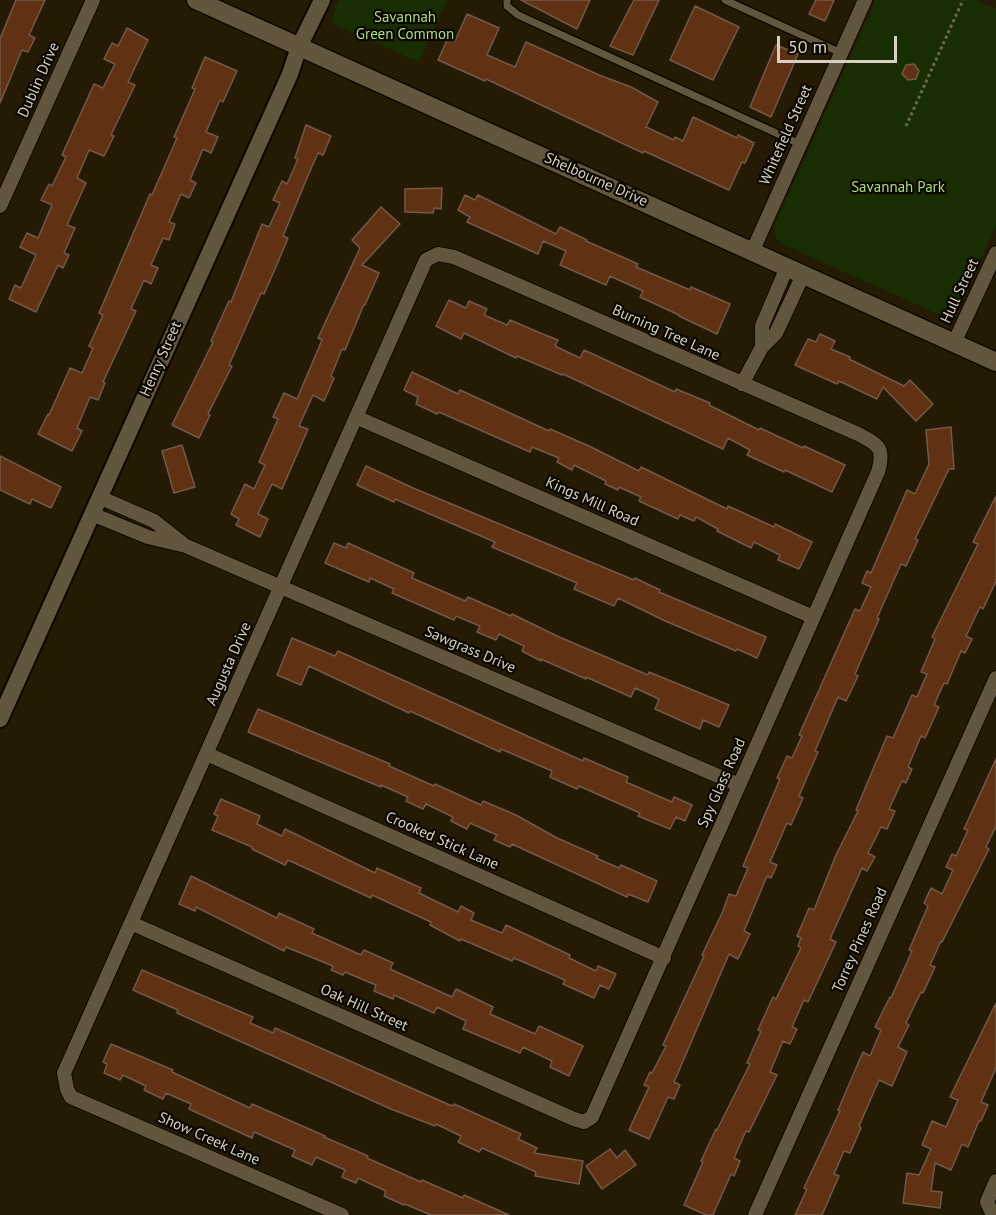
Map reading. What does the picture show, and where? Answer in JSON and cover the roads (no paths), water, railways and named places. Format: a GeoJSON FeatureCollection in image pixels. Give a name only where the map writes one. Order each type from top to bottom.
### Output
{"type":"FeatureCollection","features":[{"type":"Feature","properties":{"kind":"main road","name":"Shelbourne Drive"},"geometry":{"type":"LineString","coordinates":[[196,0],[753,250],[996,362]]}},
{"type":"Feature","properties":{"kind":"street","name":"Dublin Drive"},"geometry":{"type":"LineString","coordinates":[[0,206],[93,0]]}},
{"type":"Feature","properties":{"kind":"street","name":"Henry Street"},"geometry":{"type":"LineString","coordinates":[[0,719],[322,0]]}},
{"type":"Feature","properties":{"kind":"street","name":"Whitefield Street"},"geometry":{"type":"LineString","coordinates":[[753,250],[865,0]]}},
{"type":"Feature","properties":{"kind":"street","name":"Hull Street"},"geometry":{"type":"LineString","coordinates":[[954,343],[996,253]]}},
{"type":"Feature","properties":{"kind":"street","name":"Burning Tree Lane"},"geometry":{"type":"LineString","coordinates":[[432,256],[443,254],[454,257],[858,434],[874,442],[882,453]]}},
{"type":"Feature","properties":{"kind":"street","name":"Augusta Drive"},"geometry":{"type":"LineString","coordinates":[[67,1089],[64,1073],[358,418],[422,268],[432,256]]}},
{"type":"Feature","properties":{"kind":"street"},"geometry":{"type":"LineString","coordinates":[[742,384],[762,347],[776,333],[795,271]]}},
{"type":"Feature","properties":{"kind":"street","name":"Kings Mill Road"},"geometry":{"type":"LineString","coordinates":[[358,418],[813,617]]}},
{"type":"Feature","properties":{"kind":"street","name":"Spy Glass Road"},"geometry":{"type":"LineString","coordinates":[[584,1122],[592,1117],[664,958],[878,472],[882,453]]}},
{"type":"Feature","properties":{"kind":"street","name":"Sawgrass Drive"},"geometry":{"type":"LineString","coordinates":[[99,497],[154,521],[186,546]]}},
{"type":"Feature","properties":{"kind":"street","name":"Sawgrass Drive"},"geometry":{"type":"LineString","coordinates":[[92,514],[148,537],[186,546],[740,785]]}},
{"type":"Feature","properties":{"kind":"street","name":"Torrey Pines Road"},"geometry":{"type":"LineString","coordinates":[[755,1215],[996,678]]}},
{"type":"Feature","properties":{"kind":"street","name":"Crooked Stick Lane"},"geometry":{"type":"LineString","coordinates":[[207,754],[664,958]]}},
{"type":"Feature","properties":{"kind":"street","name":"Oak Hill Street"},"geometry":{"type":"LineString","coordinates":[[131,923],[584,1122]]}},
{"type":"Feature","properties":{"kind":"street","name":"Show Creek Lane"},"geometry":{"type":"LineString","coordinates":[[67,1089],[71,1097],[342,1215]]}},
{"type":"Feature","properties":{"kind":"street"},"geometry":{"type":"LineString","coordinates":[[992,1213],[987,1202],[996,1181]]}},
{"type":"Feature","properties":{"kind":"lane"},"geometry":{"type":"LineString","coordinates":[[507,0],[507,6],[518,15],[800,144]]}},
{"type":"Feature","properties":{"kind":"lane"},"geometry":{"type":"LineString","coordinates":[[725,0],[841,53]]}},
{"type":"Feature","properties":{"kind":"park label","name":"Savannah Green Common"},"geometry":{"type":"Point","coordinates":[405,26]}},
{"type":"Feature","properties":{"kind":"park label","name":"Savannah Park"},"geometry":{"type":"Point","coordinates":[898,188]}}]}
